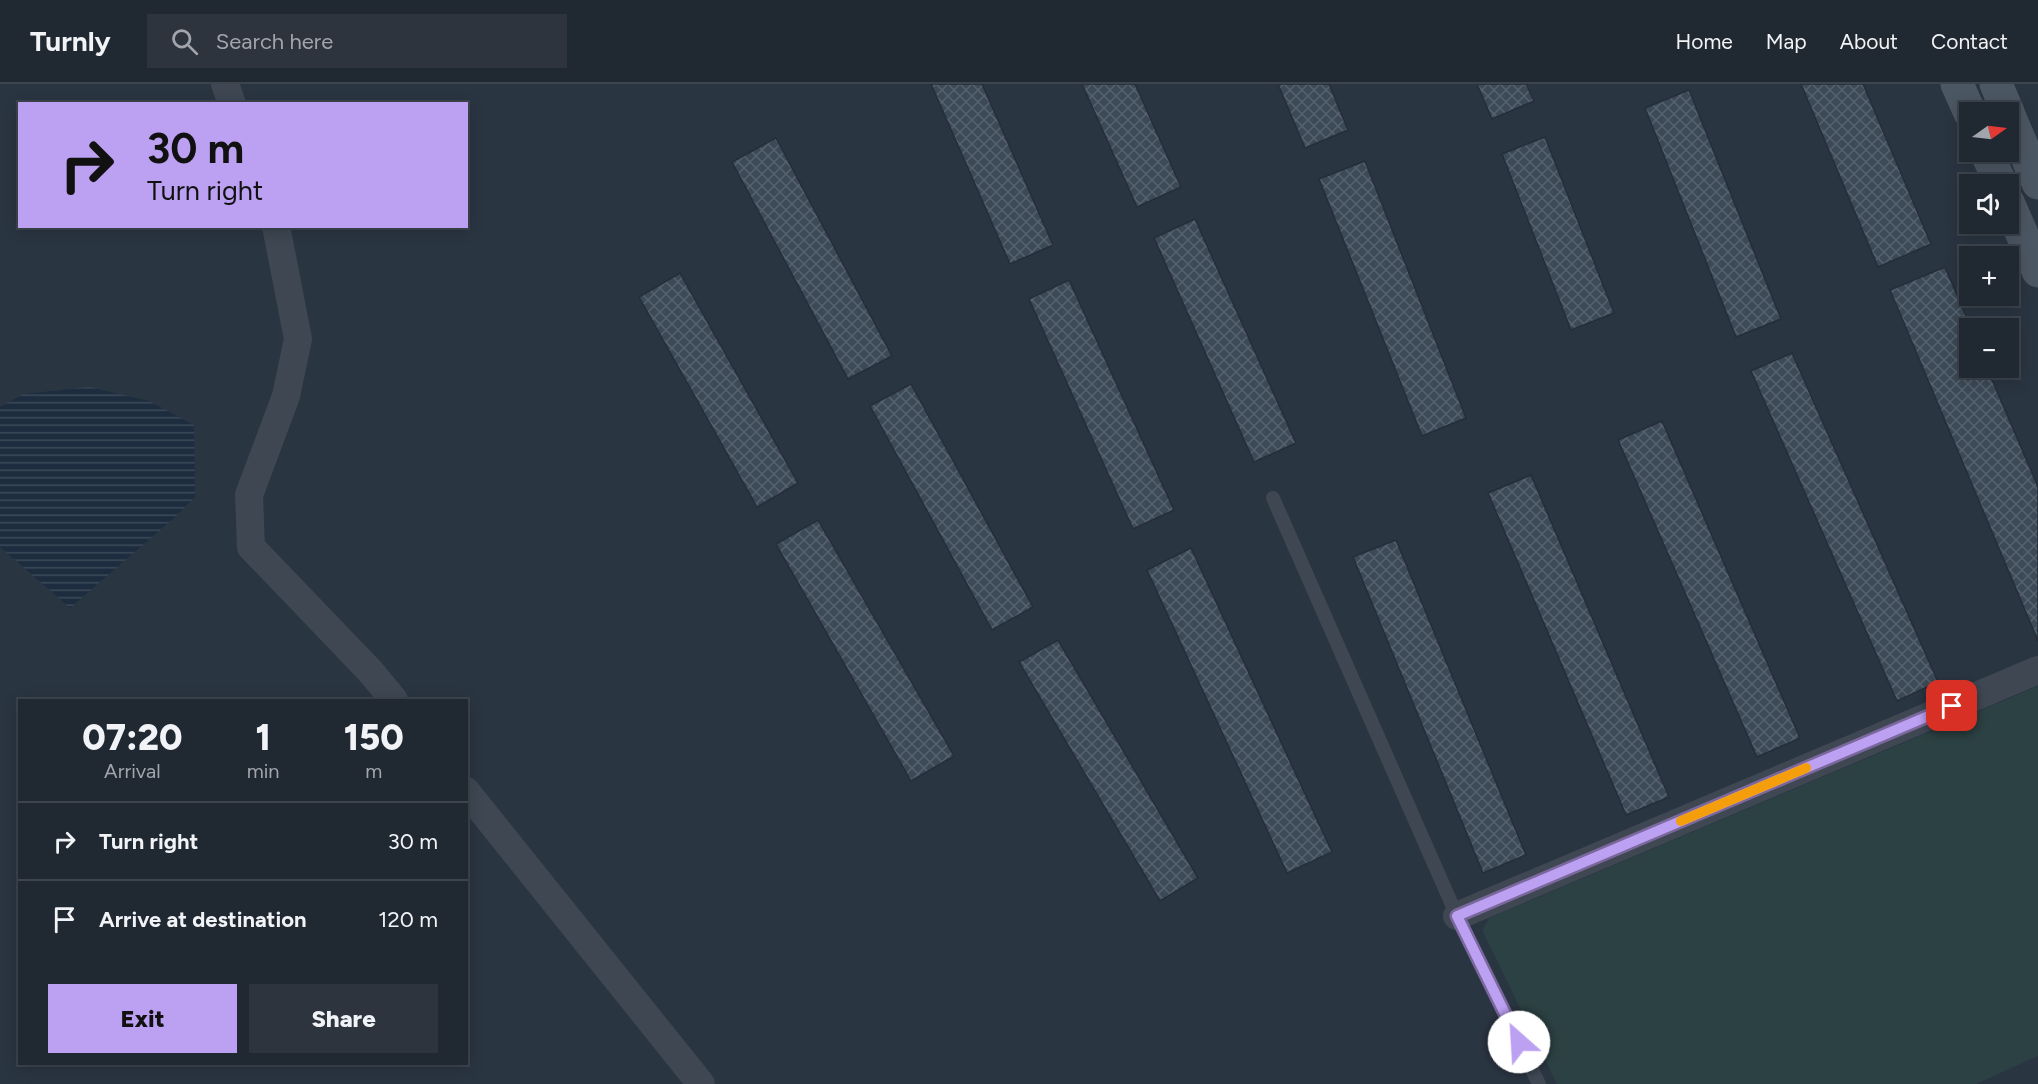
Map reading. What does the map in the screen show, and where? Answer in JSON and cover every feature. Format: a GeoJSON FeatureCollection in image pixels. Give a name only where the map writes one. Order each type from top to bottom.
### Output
{"type":"FeatureCollection","features":[{"type":"Feature","properties":{"kind":"street"},"geometry":{"type":"LineString","coordinates":[[225,84],[231,102]]}},
{"type":"Feature","properties":{"kind":"street"},"geometry":{"type":"LineString","coordinates":[[1957,84],[1965,102]]}},
{"type":"Feature","properties":{"kind":"street"},"geometry":{"type":"LineString","coordinates":[[1996,84],[2003,102]]}},
{"type":"Feature","properties":{"kind":"street"},"geometry":{"type":"LineString","coordinates":[[2019,139],[2038,183]]}},
{"type":"Feature","properties":{"kind":"street"},"geometry":{"type":"LineString","coordinates":[[2019,227],[2038,271]]}},
{"type":"Feature","properties":{"kind":"street"},"geometry":{"type":"LineString","coordinates":[[276,228],[298,339],[286,396],[249,495],[251,547],[371,672],[393,699]]}},
{"type":"Feature","properties":{"kind":"street"},"geometry":{"type":"LineString","coordinates":[[1457,916],[2038,670]]}},
{"type":"Feature","properties":{"kind":"street"},"geometry":{"type":"LineString","coordinates":[[468,793],[701,1084]]}},
{"type":"Feature","properties":{"kind":"lane"},"geometry":{"type":"LineString","coordinates":[[1273,498],[1457,916],[1539,1084]]}},
{"type":"Feature","properties":{"kind":"green space"},"geometry":{"type":"Polygon","coordinates":[[[2038,686],[2038,1056],[1976,1084],[1557,1084],[1482,930],[1489,918],[2038,686]]]}},
{"type":"Feature","properties":{"kind":"water"},"geometry":{"type":"Polygon","coordinates":[[[90,387],[149,401],[194,425],[195,497],[70,608],[0,547],[0,407],[23,394],[90,387]]]}},
{"type":"Feature","properties":{"kind":"building"},"geometry":{"type":"Polygon","coordinates":[[[931,84],[982,84],[1053,245],[1010,264],[931,84]]]}},
{"type":"Feature","properties":{"kind":"building"},"geometry":{"type":"Polygon","coordinates":[[[1082,84],[1135,84],[1181,187],[1137,207],[1082,84]]]}},
{"type":"Feature","properties":{"kind":"building"},"geometry":{"type":"Polygon","coordinates":[[[1278,84],[1329,84],[1348,130],[1305,148],[1278,84]]]}},
{"type":"Feature","properties":{"kind":"building"},"geometry":{"type":"Polygon","coordinates":[[[1477,84],[1526,84],[1534,101],[1492,119],[1477,84]]]}},
{"type":"Feature","properties":{"kind":"building"},"geometry":{"type":"Polygon","coordinates":[[[1801,84],[1863,84],[1931,244],[1878,267],[1801,84]]]}},
{"type":"Feature","properties":{"kind":"building"},"geometry":{"type":"Polygon","coordinates":[[[1689,90],[1781,319],[1736,337],[1645,108],[1689,90]]]}},
{"type":"Feature","properties":{"kind":"building"},"geometry":{"type":"Polygon","coordinates":[[[1545,137],[1614,313],[1571,330],[1502,154],[1545,137]]]}},
{"type":"Feature","properties":{"kind":"building"},"geometry":{"type":"Polygon","coordinates":[[[776,138],[892,356],[848,379],[732,162],[776,138]]]}},
{"type":"Feature","properties":{"kind":"building"},"geometry":{"type":"Polygon","coordinates":[[[1365,161],[1466,418],[1422,436],[1319,179],[1365,161]]]}},
{"type":"Feature","properties":{"kind":"building"},"geometry":{"type":"Polygon","coordinates":[[[1195,219],[1296,443],[1254,462],[1154,238],[1195,219]]]}},
{"type":"Feature","properties":{"kind":"building"},"geometry":{"type":"Polygon","coordinates":[[[1945,267],[1959,300],[1959,306],[1962,306],[1967,318],[1959,318],[1959,378],[1991,378],[2038,487],[2038,641],[1890,290],[1945,267]]]}},
{"type":"Feature","properties":{"kind":"building"},"geometry":{"type":"Polygon","coordinates":[[[680,273],[798,483],[757,507],[639,297],[680,273]]]}},
{"type":"Feature","properties":{"kind":"building"},"geometry":{"type":"Polygon","coordinates":[[[1069,280],[1174,510],[1133,529],[1029,299],[1069,280]]]}},
{"type":"Feature","properties":{"kind":"building"},"geometry":{"type":"Polygon","coordinates":[[[1792,353],[1938,682],[1897,701],[1751,371],[1792,353]]]}},
{"type":"Feature","properties":{"kind":"building"},"geometry":{"type":"Polygon","coordinates":[[[911,384],[1033,607],[992,630],[870,406],[911,384]]]}},
{"type":"Feature","properties":{"kind":"building"},"geometry":{"type":"Polygon","coordinates":[[[1662,421],[1800,738],[1757,757],[1618,440],[1662,421]]]}},
{"type":"Feature","properties":{"kind":"building"},"geometry":{"type":"Polygon","coordinates":[[[1531,475],[1669,797],[1626,815],[1488,493],[1531,475]]]}},
{"type":"Feature","properties":{"kind":"building"},"geometry":{"type":"Polygon","coordinates":[[[818,520],[954,756],[911,781],[776,544],[818,520]]]}},
{"type":"Feature","properties":{"kind":"building"},"geometry":{"type":"Polygon","coordinates":[[[1396,540],[1526,855],[1483,873],[1353,557],[1396,540]]]}},
{"type":"Feature","properties":{"kind":"building"},"geometry":{"type":"Polygon","coordinates":[[[1191,548],[1332,852],[1287,873],[1147,570],[1191,548]]]}},
{"type":"Feature","properties":{"kind":"building"},"geometry":{"type":"Polygon","coordinates":[[[1058,640],[1198,878],[1160,901],[1019,662],[1058,640]]]}},
{"type":"Feature","properties":{"kind":"slow traffic"},"geometry":{"type":"LineString","coordinates":[[1681,821],[1806,768]]}},
{"type":"Feature","properties":{"kind":"route"},"geometry":{"type":"LineString","coordinates":[[1519,1042],[1457,916],[1952,706]]}}]}
